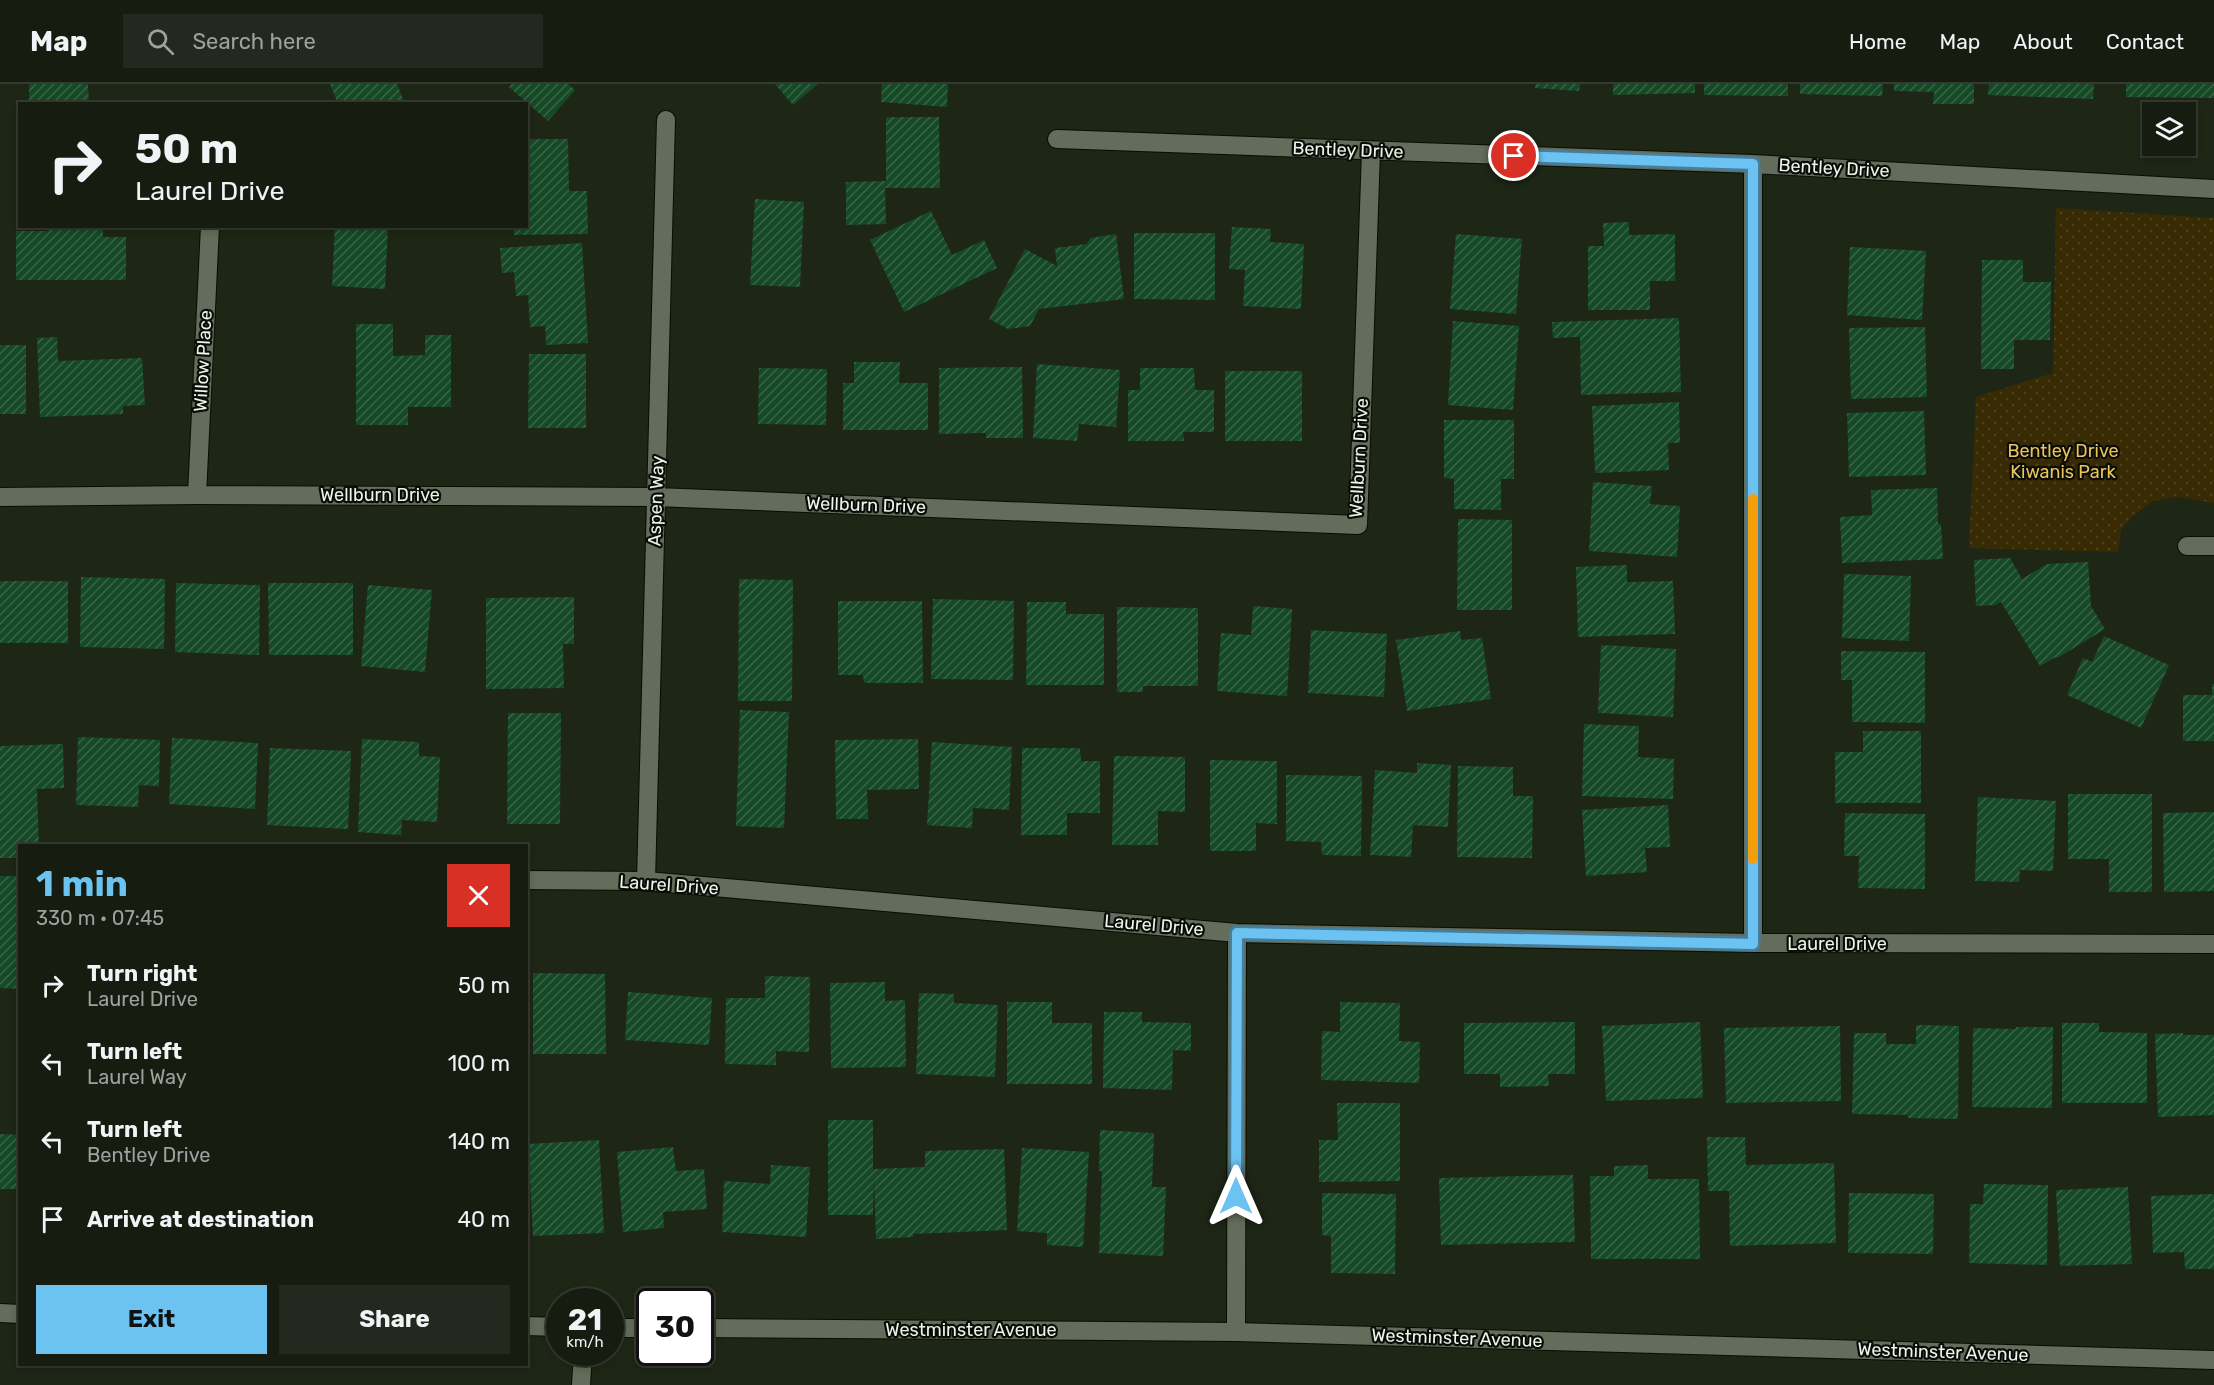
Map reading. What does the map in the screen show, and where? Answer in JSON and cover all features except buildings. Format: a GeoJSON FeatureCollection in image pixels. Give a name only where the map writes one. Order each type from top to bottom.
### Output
{"type":"FeatureCollection","features":[{"type":"Feature","properties":{"kind":"street","name":"Aspen Way"},"geometry":{"type":"LineString","coordinates":[[646,881],[666,120]]}},
{"type":"Feature","properties":{"kind":"street","name":"Bentley Drive"},"geometry":{"type":"LineString","coordinates":[[1057,140],[1753,164],[2214,189]]}},
{"type":"Feature","properties":{"kind":"street","name":"Wellburn Drive"},"geometry":{"type":"LineString","coordinates":[[0,497],[197,495],[656,497],[1358,525],[1371,151]]}},
{"type":"Feature","properties":{"kind":"street"},"geometry":{"type":"LineString","coordinates":[[1753,164],[1753,944]]}},
{"type":"Feature","properties":{"kind":"street","name":"Willow Place"},"geometry":{"type":"LineString","coordinates":[[197,495],[210,228]]}},
{"type":"Feature","properties":{"kind":"street"},"geometry":{"type":"LineString","coordinates":[[2187,546],[2214,546]]}},
{"type":"Feature","properties":{"kind":"street","name":"Laurel Drive"},"geometry":{"type":"LineString","coordinates":[[528,880],[646,881],[1237,933],[1753,944],[2214,944]]}},
{"type":"Feature","properties":{"kind":"street"},"geometry":{"type":"LineString","coordinates":[[1236,1332],[1237,933]]}},
{"type":"Feature","properties":{"kind":"street"},"geometry":{"type":"LineString","coordinates":[[0,1313],[18,1314]]}},
{"type":"Feature","properties":{"kind":"street"},"geometry":{"type":"LineString","coordinates":[[528,1326],[546,1327]]}},
{"type":"Feature","properties":{"kind":"street","name":"Westminster Avenue"},"geometry":{"type":"LineString","coordinates":[[714,1328],[1236,1332],[2214,1360]]}},
{"type":"Feature","properties":{"kind":"street"},"geometry":{"type":"LineString","coordinates":[[581,1385],[582,1366]]}},
{"type":"Feature","properties":{"kind":"green space","name":"Bentley Drive Kiwanis Park"},"geometry":{"type":"Polygon","coordinates":[[[2056,208],[2214,218],[2214,503],[2177,497],[2153,501],[2133,516],[2121,530],[2118,552],[1969,548],[1976,397],[2053,373],[2056,208]]]}},
{"type":"Feature","properties":{"kind":"slow traffic"},"geometry":{"type":"LineString","coordinates":[[1753,499],[1753,859]]}},
{"type":"Feature","properties":{"kind":"route"},"geometry":{"type":"LineString","coordinates":[[1236,1196],[1237,933],[1753,944],[1753,164],[1514,156]]}}]}
